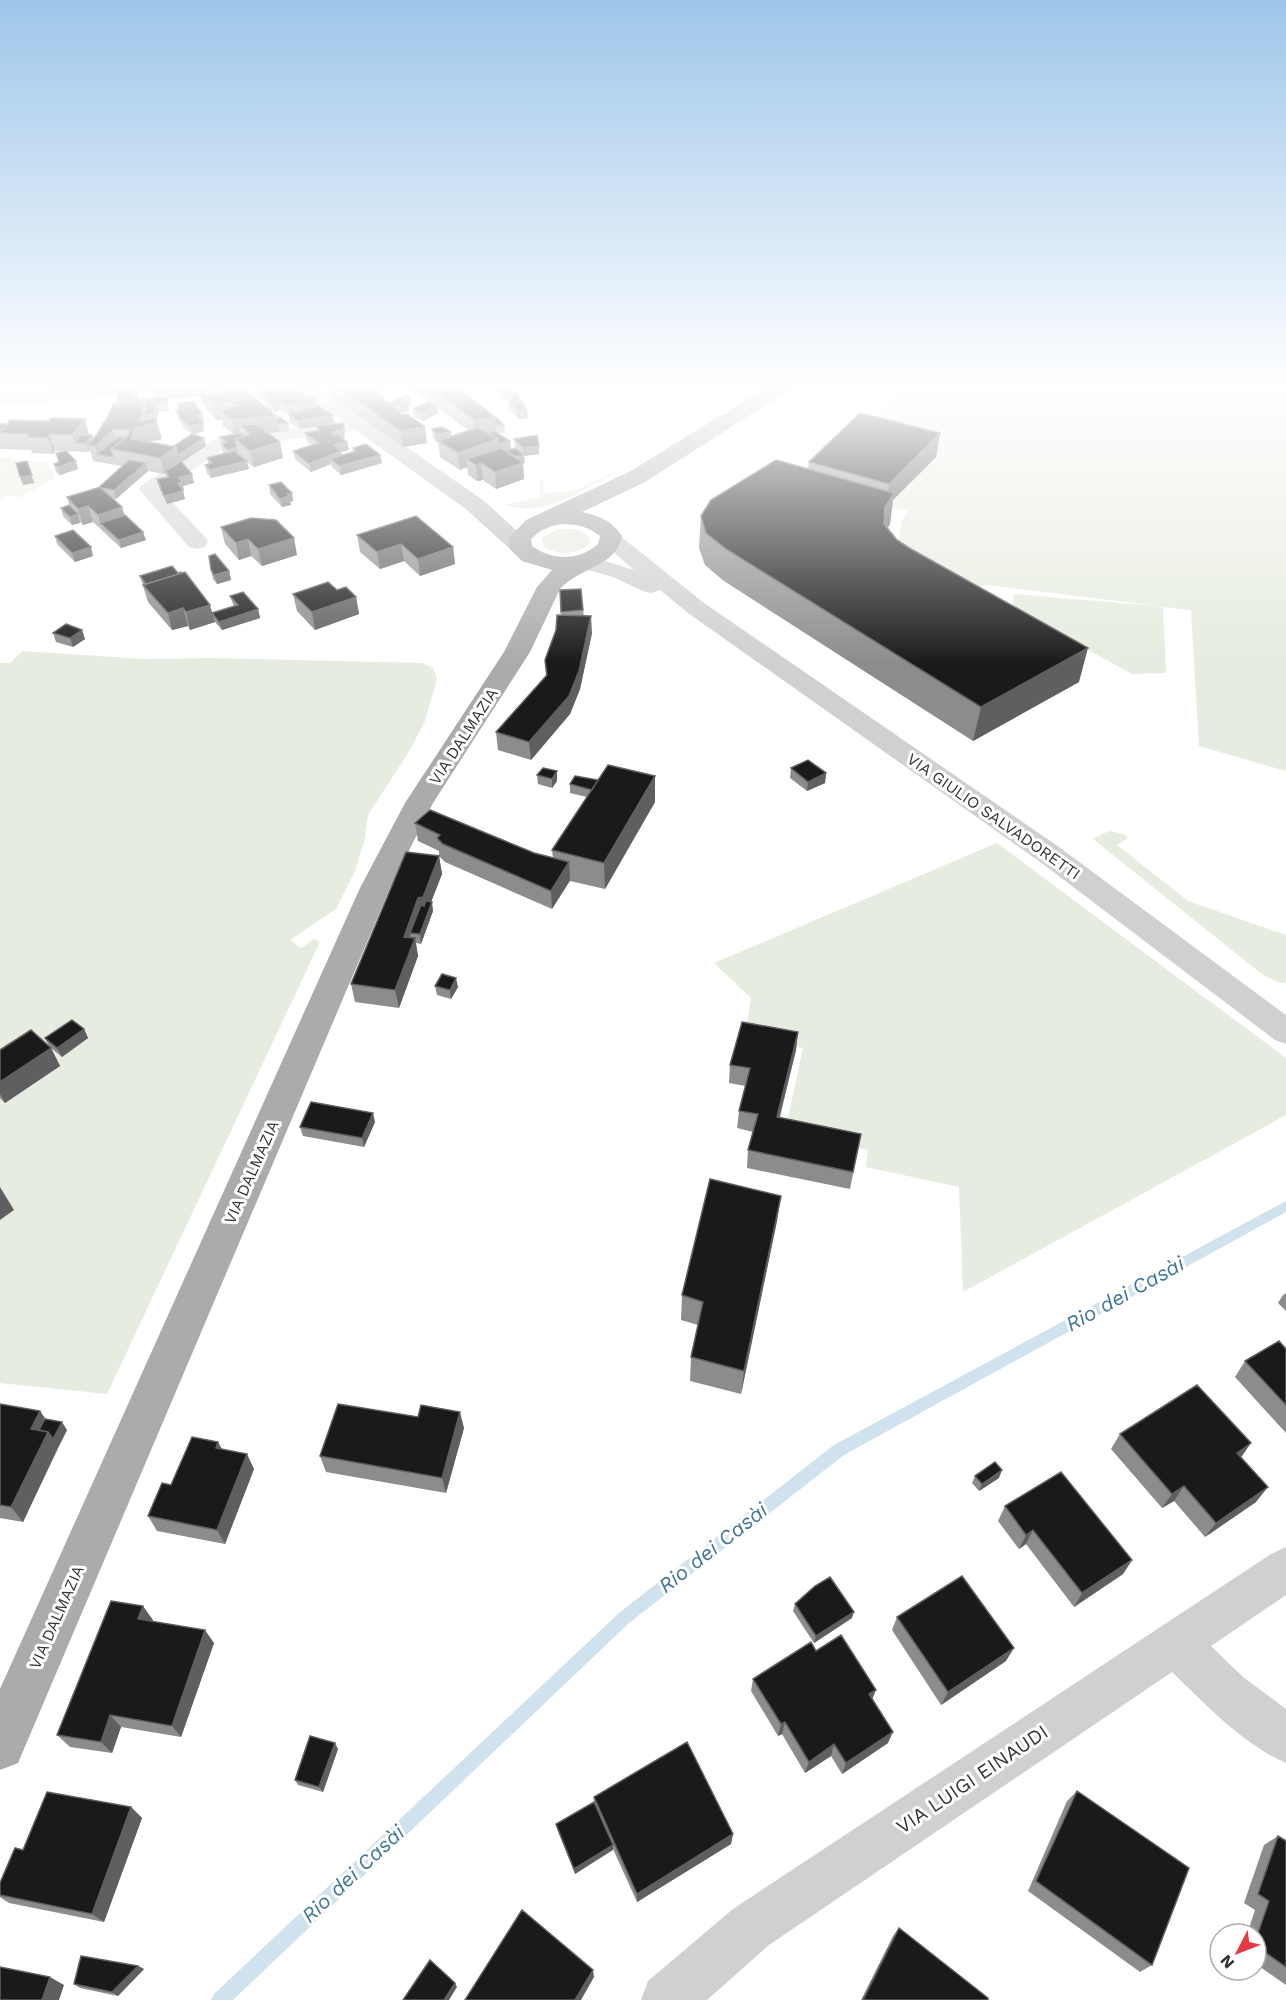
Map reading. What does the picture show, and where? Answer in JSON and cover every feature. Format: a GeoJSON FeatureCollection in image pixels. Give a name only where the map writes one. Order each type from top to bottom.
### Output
{"type":"FeatureCollection","features":[{"type":"Feature","properties":{"kind":"main road"},"geometry":{"type":"LineString","coordinates":[[534,616],[519,538],[525,530],[636,477]]}},
{"type":"Feature","properties":{"kind":"main road"},"geometry":{"type":"LineString","coordinates":[[610,536],[617,501],[637,477]]}},
{"type":"Feature","properties":{"kind":"main road"},"geometry":{"type":"LineString","coordinates":[[548,519],[585,520],[602,526],[610,536]]}},
{"type":"Feature","properties":{"kind":"main road","name":"VIA DALMAZIA"},"geometry":{"type":"LineString","coordinates":[[0,1745],[375,888],[419,803],[517,652],[549,587],[558,577],[582,562],[604,553],[610,536]]}},
{"type":"Feature","properties":{"kind":"main road"},"geometry":{"type":"LineString","coordinates":[[520,547],[538,560],[565,564],[582,562]]}},
{"type":"Feature","properties":{"kind":"street"},"geometry":{"type":"LineString","coordinates":[[167,477],[149,489],[197,542]]}},
{"type":"Feature","properties":{"kind":"street"},"geometry":{"type":"LineString","coordinates":[[435,477],[475,505],[520,547]]}},
{"type":"Feature","properties":{"kind":"street"},"geometry":{"type":"LineString","coordinates":[[475,505],[515,517],[548,519]]}},
{"type":"Feature","properties":{"kind":"street","name":"VIA GIULIO SALVADORETTI"},"geometry":{"type":"LineString","coordinates":[[610,536],[696,608],[1049,854],[1286,1032]]}},
{"type":"Feature","properties":{"kind":"street","name":"VIA GIULIO SALVADORETTI"},"geometry":{"type":"LineString","coordinates":[[582,562],[636,578],[696,608]]}},
{"type":"Feature","properties":{"kind":"street","name":"VIA LUIGI EINAUDI"},"geometry":{"type":"LineString","coordinates":[[676,1997],[751,1927],[1286,1569]]}},
{"type":"Feature","properties":{"kind":"street"},"geometry":{"type":"LineString","coordinates":[[1176,1644],[1227,1693],[1286,1740]]}},
{"type":"Feature","properties":{"kind":"shaded area"},"geometry":{"type":"Polygon","coordinates":[[[0,477],[55,478],[20,497],[5,496],[0,500],[0,477]]]}},
{"type":"Feature","properties":{"kind":"shaded area"},"geometry":{"type":"Polygon","coordinates":[[[607,477],[548,506],[526,509],[503,505],[541,497],[539,481],[543,480],[544,493],[574,491],[607,477]]]}},
{"type":"Feature","properties":{"kind":"shaded area"},"geometry":{"type":"Polygon","coordinates":[[[915,477],[1286,477],[1286,771],[1199,746],[1191,610],[1163,607],[1166,673],[1132,674],[1012,608],[1014,594],[1159,606],[987,585],[981,586],[958,611],[898,544],[903,518],[908,511],[888,506],[915,477]]]}},
{"type":"Feature","properties":{"kind":"shaded area"},"geometry":{"type":"Polygon","coordinates":[[[557,529],[573,529],[586,533],[590,541],[578,551],[561,553],[549,550],[544,547],[542,539],[557,529]]]}},
{"type":"Feature","properties":{"kind":"shaded area"},"geometry":{"type":"Polygon","coordinates":[[[22,651],[145,659],[213,658],[422,663],[433,668],[437,679],[425,721],[410,750],[368,815],[365,839],[355,871],[336,909],[290,940],[301,948],[314,939],[320,942],[107,1394],[0,1383],[0,663],[10,663],[22,651]]]}},
{"type":"Feature","properties":{"kind":"shaded area"},"geometry":{"type":"Polygon","coordinates":[[[1109,831],[1124,834],[1128,838],[1117,845],[1188,901],[1286,935],[1286,983],[1263,975],[1093,839],[1109,831]]]}},
{"type":"Feature","properties":{"kind":"shaded area"},"geometry":{"type":"Polygon","coordinates":[[[997,843],[1286,1058],[1286,1115],[963,1292],[959,1187],[866,1167],[868,1150],[785,1132],[803,1048],[745,1036],[751,998],[714,963],[997,843]]]}},
{"type":"Feature","properties":{"kind":"building"},"geometry":{"type":"Polygon","coordinates":[[[110,477],[129,477],[114,490],[98,488],[110,477]]]}},
{"type":"Feature","properties":{"kind":"building"},"geometry":{"type":"Polygon","coordinates":[[[181,477],[179,478],[182,482],[178,483],[183,491],[164,496],[157,479],[181,477]]]}},
{"type":"Feature","properties":{"kind":"building"},"geometry":{"type":"Polygon","coordinates":[[[748,477],[838,477],[894,493],[885,507],[884,524],[897,540],[1088,648],[981,707],[726,549],[706,533],[701,516],[711,500],[748,477]]]}},
{"type":"Feature","properties":{"kind":"building"},"geometry":{"type":"Polygon","coordinates":[[[865,477],[896,477],[889,484],[865,477]]]}},
{"type":"Feature","properties":{"kind":"building"},"geometry":{"type":"Polygon","coordinates":[[[281,482],[292,493],[280,499],[269,485],[281,482]]]}},
{"type":"Feature","properties":{"kind":"building"},"geometry":{"type":"Polygon","coordinates":[[[100,487],[122,507],[98,515],[88,506],[78,509],[67,497],[100,487]]]}},
{"type":"Feature","properties":{"kind":"building"},"geometry":{"type":"Polygon","coordinates":[[[69,505],[78,514],[70,517],[61,508],[69,505]]]}},
{"type":"Feature","properties":{"kind":"building"},"geometry":{"type":"Polygon","coordinates":[[[125,515],[143,532],[119,540],[100,523],[125,515]]]}},
{"type":"Feature","properties":{"kind":"building"},"geometry":{"type":"Polygon","coordinates":[[[416,516],[453,547],[418,559],[401,544],[377,552],[357,535],[416,516]]]}},
{"type":"Feature","properties":{"kind":"building"},"geometry":{"type":"Polygon","coordinates":[[[251,518],[276,520],[294,538],[258,549],[248,539],[236,543],[221,527],[251,518]]]}},
{"type":"Feature","properties":{"kind":"building"},"geometry":{"type":"Polygon","coordinates":[[[73,530],[91,547],[72,553],[55,536],[73,530]]]}},
{"type":"Feature","properties":{"kind":"building"},"geometry":{"type":"Polygon","coordinates":[[[215,554],[229,571],[214,575],[209,556],[215,554]]]}},
{"type":"Feature","properties":{"kind":"building"},"geometry":{"type":"Polygon","coordinates":[[[172,566],[178,573],[182,573],[146,584],[140,576],[172,566]]]}},
{"type":"Feature","properties":{"kind":"building"},"geometry":{"type":"Polygon","coordinates":[[[185,572],[210,605],[186,612],[183,608],[168,613],[143,585],[185,572]]]}},
{"type":"Feature","properties":{"kind":"building"},"geometry":{"type":"Polygon","coordinates":[[[328,582],[337,590],[346,587],[356,597],[312,612],[293,594],[328,582]]]}},
{"type":"Feature","properties":{"kind":"building"},"geometry":{"type":"Polygon","coordinates":[[[581,589],[583,610],[561,612],[560,590],[581,589]]]}},
{"type":"Feature","properties":{"kind":"building"},"geometry":{"type":"Polygon","coordinates":[[[243,592],[258,609],[219,622],[212,613],[238,605],[230,596],[243,592]]]}},
{"type":"Feature","properties":{"kind":"building"},"geometry":{"type":"Polygon","coordinates":[[[557,615],[591,616],[579,671],[569,696],[529,742],[496,732],[547,675],[545,660],[556,630],[557,615]]]}},
{"type":"Feature","properties":{"kind":"building"},"geometry":{"type":"Polygon","coordinates":[[[66,624],[82,630],[70,638],[53,633],[66,624]]]}},
{"type":"Feature","properties":{"kind":"building"},"geometry":{"type":"Polygon","coordinates":[[[808,760],[826,773],[808,782],[791,768],[808,760]]]}},
{"type":"Feature","properties":{"kind":"building"},"geometry":{"type":"Polygon","coordinates":[[[608,765],[655,776],[604,863],[552,850],[608,765]]]}},
{"type":"Feature","properties":{"kind":"building"},"geometry":{"type":"Polygon","coordinates":[[[543,768],[557,771],[552,779],[537,775],[543,768]]]}},
{"type":"Feature","properties":{"kind":"building"},"geometry":{"type":"Polygon","coordinates":[[[575,776],[598,780],[592,790],[570,784],[575,776]]]}},
{"type":"Feature","properties":{"kind":"building"},"geometry":{"type":"Polygon","coordinates":[[[430,810],[534,853],[569,862],[551,891],[443,844],[437,838],[440,835],[415,823],[430,810]]]}},
{"type":"Feature","properties":{"kind":"building"},"geometry":{"type":"Polygon","coordinates":[[[406,852],[439,856],[423,897],[418,898],[404,937],[415,938],[395,990],[351,984],[406,852]]]}},
{"type":"Feature","properties":{"kind":"building"},"geometry":{"type":"Polygon","coordinates":[[[426,901],[432,902],[420,934],[410,933],[421,905],[424,906],[426,901]]]}},
{"type":"Feature","properties":{"kind":"building"},"geometry":{"type":"Polygon","coordinates":[[[442,974],[456,978],[450,990],[435,986],[442,974]]]}},
{"type":"Feature","properties":{"kind":"building"},"geometry":{"type":"Polygon","coordinates":[[[72,1020],[84,1029],[57,1048],[45,1038],[72,1020]]]}},
{"type":"Feature","properties":{"kind":"building"},"geometry":{"type":"Polygon","coordinates":[[[742,1022],[798,1032],[777,1117],[861,1134],[853,1172],[748,1150],[758,1114],[739,1111],[750,1068],[730,1065],[742,1022]]]}},
{"type":"Feature","properties":{"kind":"building"},"geometry":{"type":"Polygon","coordinates":[[[31,1030],[51,1048],[0,1082],[0,1050],[31,1030]]]}},
{"type":"Feature","properties":{"kind":"building"},"geometry":{"type":"Polygon","coordinates":[[[311,1102],[373,1113],[362,1138],[300,1127],[311,1102]]]}},
{"type":"Feature","properties":{"kind":"building"},"geometry":{"type":"Polygon","coordinates":[[[710,1179],[781,1196],[744,1371],[691,1357],[703,1302],[682,1295],[710,1179]]]}},
{"type":"Feature","properties":{"kind":"building"},"geometry":{"type":"Polygon","coordinates":[[[1279,1341],[1286,1349],[1286,1405],[1245,1361],[1279,1341]]]}},
{"type":"Feature","properties":{"kind":"building"},"geometry":{"type":"Polygon","coordinates":[[[1197,1385],[1251,1443],[1237,1453],[1268,1487],[1216,1523],[1184,1486],[1172,1494],[1120,1434],[1197,1385]]]}},
{"type":"Feature","properties":{"kind":"building"},"geometry":{"type":"Polygon","coordinates":[[[0,1404],[40,1411],[31,1429],[48,1432],[11,1507],[0,1505],[0,1404]]]}},
{"type":"Feature","properties":{"kind":"building"},"geometry":{"type":"Polygon","coordinates":[[[338,1404],[418,1417],[421,1405],[460,1412],[442,1478],[320,1456],[338,1404]]]}},
{"type":"Feature","properties":{"kind":"building"},"geometry":{"type":"Polygon","coordinates":[[[45,1419],[62,1422],[53,1439],[48,1432],[39,1430],[45,1419]]]}},
{"type":"Feature","properties":{"kind":"building"},"geometry":{"type":"Polygon","coordinates":[[[192,1437],[218,1442],[216,1448],[247,1454],[217,1530],[148,1516],[162,1483],[171,1485],[192,1437]]]}},
{"type":"Feature","properties":{"kind":"building"},"geometry":{"type":"Polygon","coordinates":[[[995,1462],[1002,1470],[982,1484],[975,1476],[995,1462]]]}},
{"type":"Feature","properties":{"kind":"building"},"geometry":{"type":"Polygon","coordinates":[[[1061,1472],[1132,1560],[1082,1593],[1033,1530],[1026,1535],[1005,1506],[1061,1472]]]}},
{"type":"Feature","properties":{"kind":"building"},"geometry":{"type":"Polygon","coordinates":[[[962,1576],[1014,1648],[948,1692],[897,1617],[962,1576]]]}},
{"type":"Feature","properties":{"kind":"building"},"geometry":{"type":"Polygon","coordinates":[[[830,1577],[854,1612],[816,1636],[795,1604],[815,1586],[830,1577]]]}},
{"type":"Feature","properties":{"kind":"building"},"geometry":{"type":"Polygon","coordinates":[[[111,1601],[143,1606],[138,1619],[205,1630],[172,1726],[110,1715],[101,1742],[57,1735],[111,1601]]]}},
{"type":"Feature","properties":{"kind":"building"},"geometry":{"type":"Polygon","coordinates":[[[841,1635],[876,1690],[869,1694],[893,1732],[846,1763],[834,1744],[809,1762],[785,1722],[781,1724],[753,1679],[811,1642],[816,1651],[841,1635]]]}},
{"type":"Feature","properties":{"kind":"building"},"geometry":{"type":"Polygon","coordinates":[[[310,1736],[335,1743],[319,1787],[295,1780],[310,1736]]]}},
{"type":"Feature","properties":{"kind":"building"},"geometry":{"type":"Polygon","coordinates":[[[687,1742],[733,1834],[637,1894],[594,1797],[687,1742]]]}},
{"type":"Feature","properties":{"kind":"building"},"geometry":{"type":"Polygon","coordinates":[[[1077,1791],[1189,1868],[1152,1965],[1036,1881],[1077,1791]]]}},
{"type":"Feature","properties":{"kind":"building"},"geometry":{"type":"Polygon","coordinates":[[[47,1792],[131,1807],[92,1914],[0,1895],[0,1883],[15,1848],[23,1850],[47,1792]]]}},
{"type":"Feature","properties":{"kind":"building"},"geometry":{"type":"Polygon","coordinates":[[[594,1802],[613,1845],[574,1869],[556,1824],[594,1802]]]}},
{"type":"Feature","properties":{"kind":"building"},"geometry":{"type":"Polygon","coordinates":[[[1278,1836],[1286,1841],[1286,1967],[1268,1954],[1268,1922],[1262,1922],[1269,1901],[1258,1894],[1278,1836]]]}},
{"type":"Feature","properties":{"kind":"building"},"geometry":{"type":"Polygon","coordinates":[[[522,1910],[593,1970],[575,2000],[465,2000],[522,1910]]]}},
{"type":"Feature","properties":{"kind":"building"},"geometry":{"type":"Polygon","coordinates":[[[899,1928],[988,1998],[988,2000],[863,2000],[899,1928]]]}},
{"type":"Feature","properties":{"kind":"building"},"geometry":{"type":"Polygon","coordinates":[[[81,1956],[138,1966],[112,1992],[74,1984],[81,1956]]]}},
{"type":"Feature","properties":{"kind":"building"},"geometry":{"type":"Polygon","coordinates":[[[430,1960],[455,1983],[444,2000],[403,2000],[430,1960]]]}},
{"type":"Feature","properties":{"kind":"building"},"geometry":{"type":"Polygon","coordinates":[[[0,1967],[50,1977],[42,2000],[0,2000],[0,1967]]]}},
{"type":"Feature","properties":{"kind":"waterway","name":"Rio dei Casài"},"geometry":{"type":"LineString","coordinates":[[220,2000],[624,1618],[839,1450],[1286,1206]]}}]}
